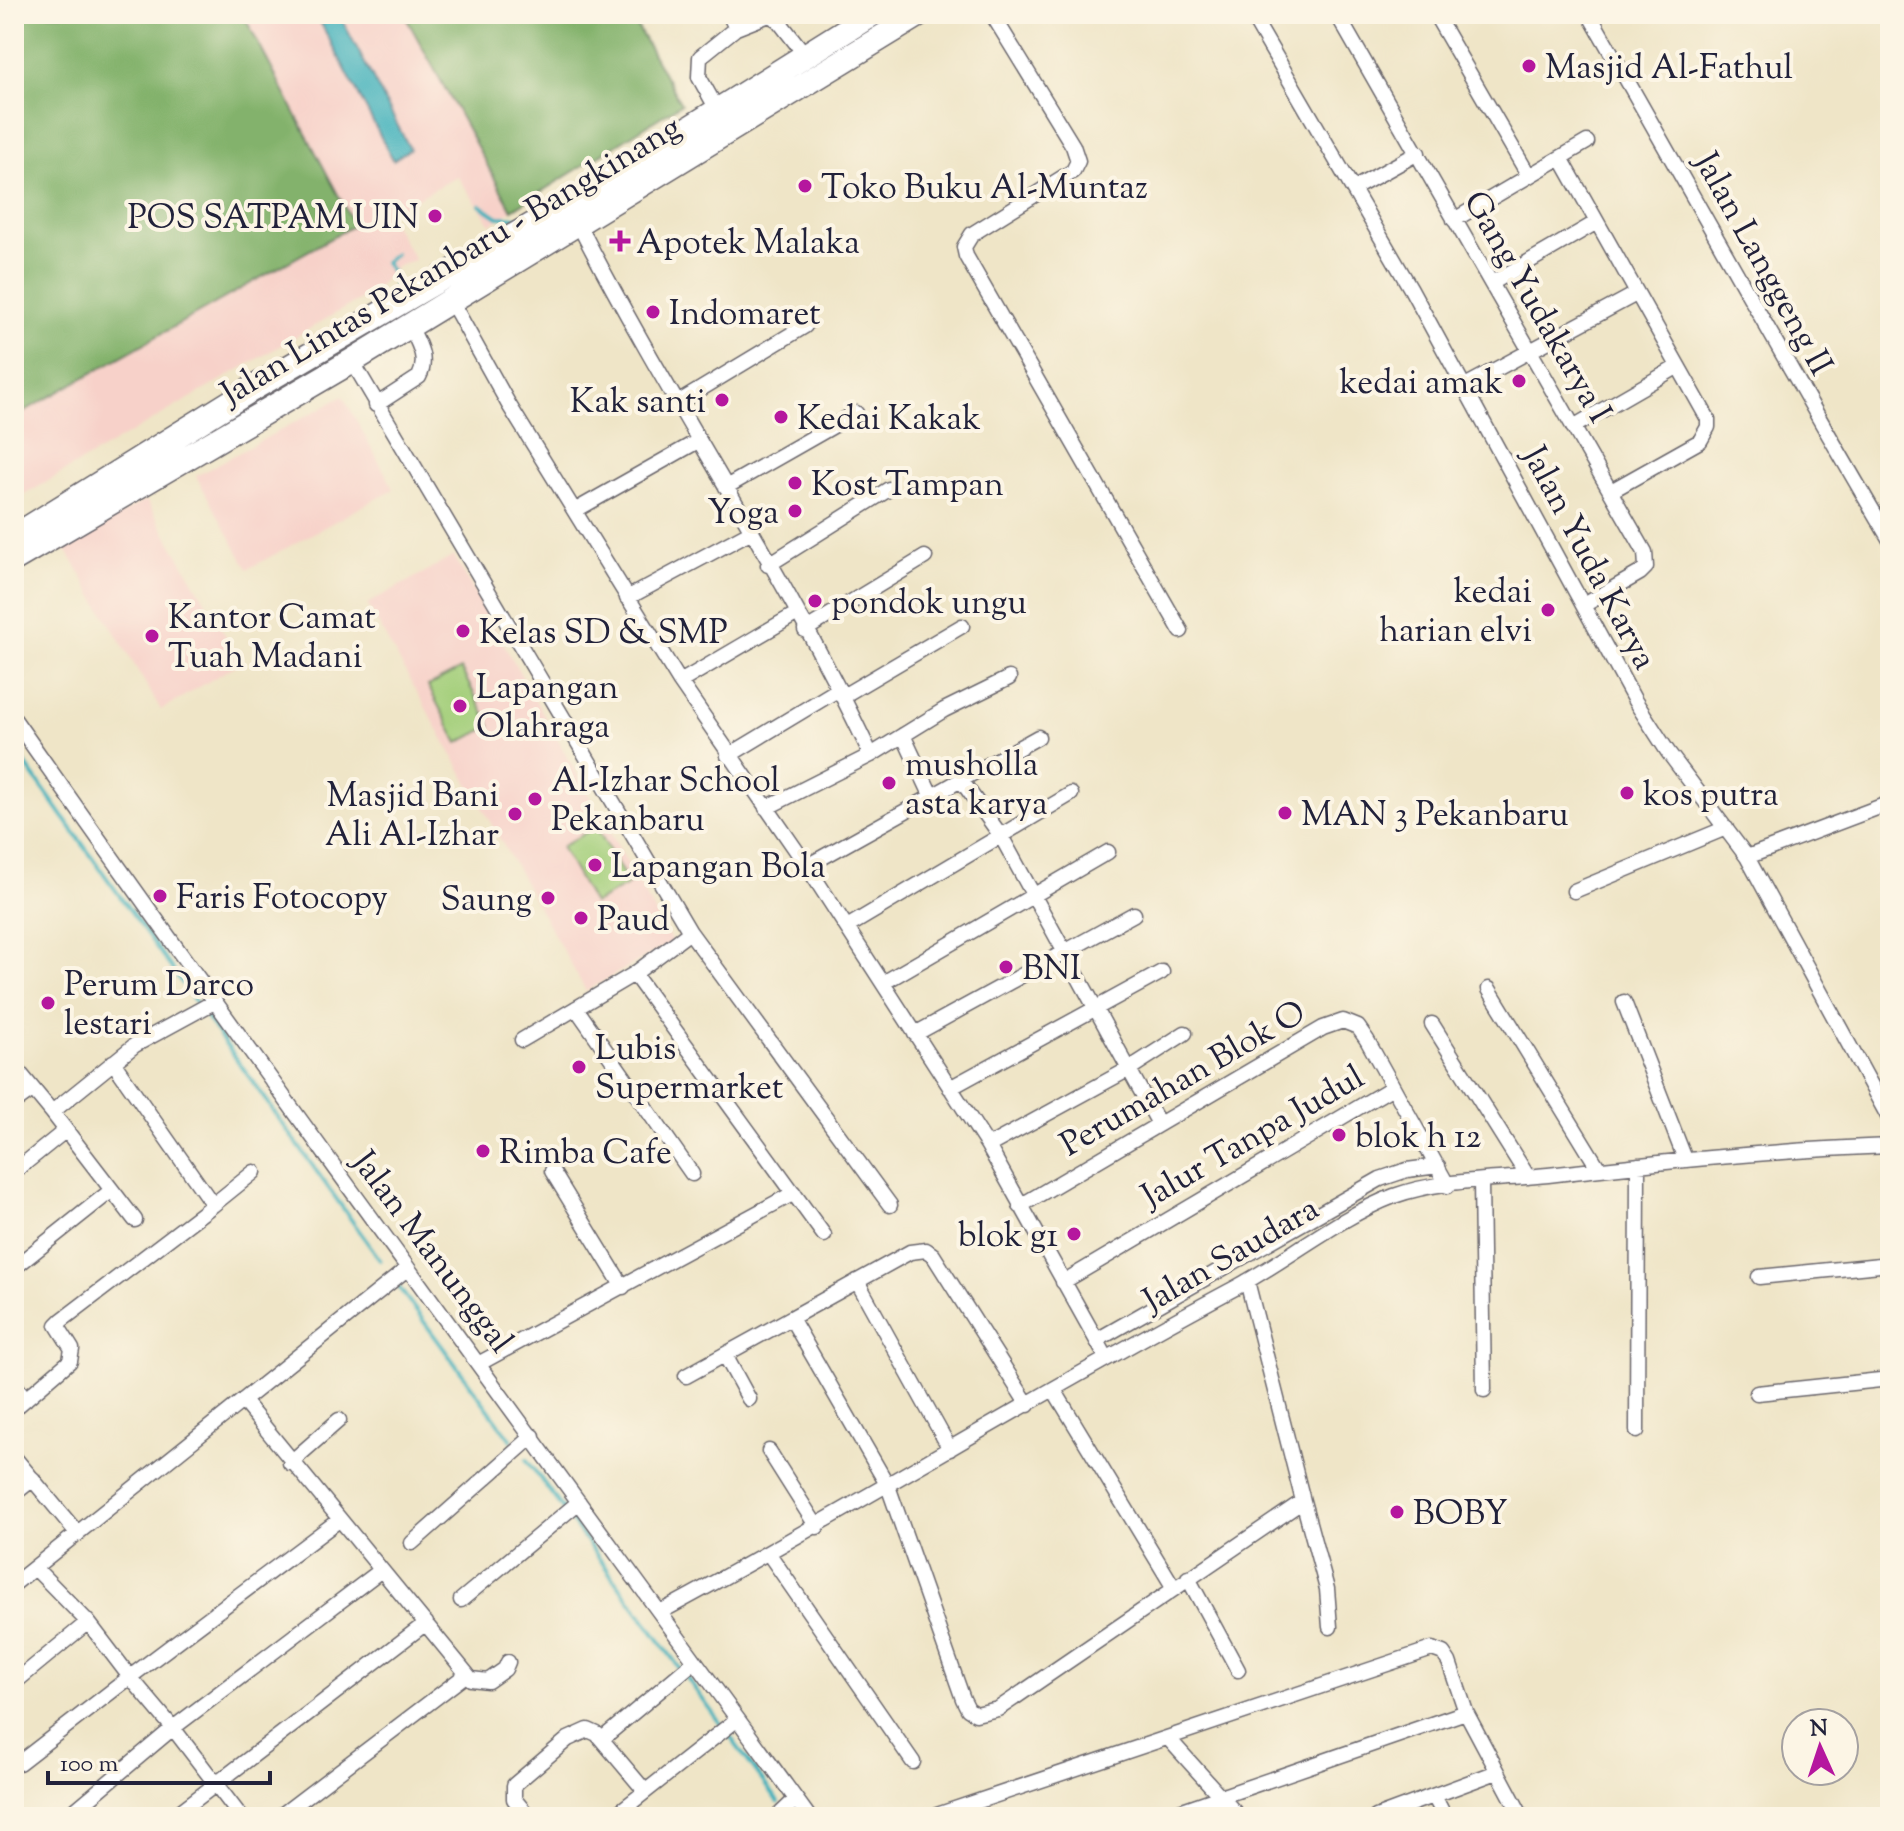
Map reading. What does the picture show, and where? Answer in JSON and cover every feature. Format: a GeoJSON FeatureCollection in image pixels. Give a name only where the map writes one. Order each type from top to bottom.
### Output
{"type":"FeatureCollection","features":[{"type":"Feature","properties":{"kind":"highway","name":"Jalan Lintas Pekanbaru - Bangkinang"},"geometry":{"type":"LineString","coordinates":[[140,474],[252,389],[565,206],[872,14]]}},
{"type":"Feature","properties":{"kind":"highway","name":"Jalan Lintas Pekanbaru - Bangkinang"},"geometry":{"type":"LineString","coordinates":[[14,559],[104,495],[352,361],[920,14]]}},
{"type":"Feature","properties":{"kind":"highway","name":"Jalan Lintas Pekanbaru - Bangkinang"},"geometry":{"type":"LineString","coordinates":[[14,537],[104,495]]}},
{"type":"Feature","properties":{"kind":"street"},"geometry":{"type":"LineString","coordinates":[[729,14],[736,28]]}},
{"type":"Feature","properties":{"kind":"street"},"geometry":{"type":"LineString","coordinates":[[992,14],[1073,146],[1078,161],[1073,171],[972,234],[964,247],[966,256],[1181,631]]}},
{"type":"Feature","properties":{"kind":"street","name":"Jalan Yuda Karya"},"geometry":{"type":"LineString","coordinates":[[1251,14],[1465,386],[1635,701],[1747,857],[1890,1120]]}},
{"type":"Feature","properties":{"kind":"street","name":"Gang Yudakarya I"},"geometry":{"type":"LineString","coordinates":[[1337,14],[1645,552],[1646,567],[1584,605]]}},
{"type":"Feature","properties":{"kind":"street"},"geometry":{"type":"LineString","coordinates":[[1435,14],[1529,176]]}},
{"type":"Feature","properties":{"kind":"street","name":"Jalan Langgeng II"},"geometry":{"type":"LineString","coordinates":[[1589,14],[1699,204],[1765,330],[1890,540]]}},
{"type":"Feature","properties":{"kind":"street"},"geometry":{"type":"LineString","coordinates":[[718,111],[699,77],[700,57],[736,28],[769,15],[778,20],[806,56]]}},
{"type":"Feature","properties":{"kind":"street"},"geometry":{"type":"LineString","coordinates":[[1454,220],[1587,142]]}},
{"type":"Feature","properties":{"kind":"street"},"geometry":{"type":"LineString","coordinates":[[1353,189],[1418,153]]}},
{"type":"Feature","properties":{"kind":"street"},"geometry":{"type":"LineString","coordinates":[[1561,158],[1708,419],[1708,427],[1700,441],[1611,491]]}},
{"type":"Feature","properties":{"kind":"street"},"geometry":{"type":"LineString","coordinates":[[577,221],[676,404],[841,693],[871,755]]}},
{"type":"Feature","properties":{"kind":"street"},"geometry":{"type":"LineString","coordinates":[[1492,283],[1597,222]]}},
{"type":"Feature","properties":{"kind":"street"},"geometry":{"type":"LineString","coordinates":[[1465,386],[1636,294]]}},
{"type":"Feature","properties":{"kind":"street"},"geometry":{"type":"LineString","coordinates":[[450,299],[509,405],[680,682],[728,756],[807,866],[988,1146],[1106,1357]]}},
{"type":"Feature","properties":{"kind":"street"},"geometry":{"type":"LineString","coordinates":[[376,405],[419,377],[422,370],[421,351],[409,324]]}},
{"type":"Feature","properties":{"kind":"street"},"geometry":{"type":"LineString","coordinates":[[676,404],[805,326]]}},
{"type":"Feature","properties":{"kind":"street"},"geometry":{"type":"LineString","coordinates":[[352,361],[690,932],[890,1205]]}},
{"type":"Feature","properties":{"kind":"street"},"geometry":{"type":"LineString","coordinates":[[1573,427],[1677,367]]}},
{"type":"Feature","properties":{"kind":"street"},"geometry":{"type":"LineString","coordinates":[[726,487],[856,413]]}},
{"type":"Feature","properties":{"kind":"street"},"geometry":{"type":"LineString","coordinates":[[576,510],[698,441]]}},
{"type":"Feature","properties":{"kind":"street"},"geometry":{"type":"LineString","coordinates":[[768,565],[889,489]]}},
{"type":"Feature","properties":{"kind":"street"},"geometry":{"type":"LineString","coordinates":[[627,598],[750,532]]}},
{"type":"Feature","properties":{"kind":"street"},"geometry":{"type":"LineString","coordinates":[[805,630],[925,557]]}},
{"type":"Feature","properties":{"kind":"street"},"geometry":{"type":"LineString","coordinates":[[680,682],[796,614]]}},
{"type":"Feature","properties":{"kind":"street"},"geometry":{"type":"LineString","coordinates":[[728,756],[962,626]]}},
{"type":"Feature","properties":{"kind":"street"},"geometry":{"type":"LineString","coordinates":[[766,808],[871,755],[944,710],[1009,678]]}},
{"type":"Feature","properties":{"kind":"street","name":"Jalan Manunggal"},"geometry":{"type":"LineString","coordinates":[[14,719],[214,1002],[662,1611],[735,1721],[809,1817]]}},
{"type":"Feature","properties":{"kind":"street"},"geometry":{"type":"LineString","coordinates":[[903,735],[932,797]]}},
{"type":"Feature","properties":{"kind":"street"},"geometry":{"type":"LineString","coordinates":[[807,866],[1038,737]]}},
{"type":"Feature","properties":{"kind":"street"},"geometry":{"type":"LineString","coordinates":[[961,780],[1001,836],[1067,950],[1096,1011],[1159,1124]]}},
{"type":"Feature","properties":{"kind":"street"},"geometry":{"type":"LineString","coordinates":[[847,927],[1071,794]]}},
{"type":"Feature","properties":{"kind":"street"},"geometry":{"type":"LineString","coordinates":[[1747,857],[1890,803]]}},
{"type":"Feature","properties":{"kind":"street"},"geometry":{"type":"LineString","coordinates":[[1574,891],[1726,828]]}},
{"type":"Feature","properties":{"kind":"street"},"geometry":{"type":"LineString","coordinates":[[883,983],[1108,852]]}},
{"type":"Feature","properties":{"kind":"street"},"geometry":{"type":"LineString","coordinates":[[915,1034],[1134,914]]}},
{"type":"Feature","properties":{"kind":"street"},"geometry":{"type":"LineString","coordinates":[[522,1040],[634,974],[690,932]]}},
{"type":"Feature","properties":{"kind":"street"},"geometry":{"type":"LineString","coordinates":[[950,1088],[1096,1011],[1162,972]]}},
{"type":"Feature","properties":{"kind":"street"},"geometry":{"type":"LineString","coordinates":[[634,974],[824,1235]]}},
{"type":"Feature","properties":{"kind":"street"},"geometry":{"type":"LineString","coordinates":[[1489,989],[1599,1169]]}},
{"type":"Feature","properties":{"kind":"street"},"geometry":{"type":"LineString","coordinates":[[52,1112],[135,1045],[214,1002]]}},
{"type":"Feature","properties":{"kind":"street"},"geometry":{"type":"LineString","coordinates":[[1624,1002],[1685,1159]]}},
{"type":"Feature","properties":{"kind":"street"},"geometry":{"type":"LineString","coordinates":[[576,1008],[692,1174]]}},
{"type":"Feature","properties":{"kind":"street","name":"Perumahan Blok O"},"geometry":{"type":"LineString","coordinates":[[1020,1206],[1323,1028],[1343,1021],[1358,1027],[1393,1087]]}},
{"type":"Feature","properties":{"kind":"street"},"geometry":{"type":"LineString","coordinates":[[1432,1024],[1528,1177]]}},
{"type":"Feature","properties":{"kind":"street"},"geometry":{"type":"LineString","coordinates":[[988,1146],[1129,1069],[1185,1033]]}},
{"type":"Feature","properties":{"kind":"street"},"geometry":{"type":"LineString","coordinates":[[113,1062],[213,1205]]}},
{"type":"Feature","properties":{"kind":"street"},"geometry":{"type":"LineString","coordinates":[[14,1066],[135,1220]]}},
{"type":"Feature","properties":{"kind":"street","name":"Jalur Tanpa Judul"},"geometry":{"type":"LineString","coordinates":[[1063,1282],[1393,1087],[1448,1186]]}},
{"type":"Feature","properties":{"kind":"street"},"geometry":{"type":"LineString","coordinates":[[14,1103],[32,1090]]}},
{"type":"Feature","properties":{"kind":"street"},"geometry":{"type":"LineString","coordinates":[[14,1172],[66,1130]]}},
{"type":"Feature","properties":{"kind":"street","name":"Jalan Saudara"},"geometry":{"type":"LineString","coordinates":[[662,1611],[817,1527],[1106,1357],[1301,1250],[1371,1206],[1412,1191],[1481,1182],[1685,1159],[1890,1146]]}},
{"type":"Feature","properties":{"kind":"street"},"geometry":{"type":"LineString","coordinates":[[1637,1431],[1638,1165]]}},
{"type":"Feature","properties":{"kind":"street"},"geometry":{"type":"LineString","coordinates":[[1097,1340],[1380,1179],[1407,1170],[1438,1166]]}},
{"type":"Feature","properties":{"kind":"street"},"geometry":{"type":"LineString","coordinates":[[552,1171],[623,1287]]}},
{"type":"Feature","properties":{"kind":"street"},"geometry":{"type":"LineString","coordinates":[[14,1384],[20,1404],[70,1361],[72,1349],[57,1325],[62,1320],[254,1172]]}},
{"type":"Feature","properties":{"kind":"street"},"geometry":{"type":"LineString","coordinates":[[1481,1182],[1484,1390]]}},
{"type":"Feature","properties":{"kind":"street"},"geometry":{"type":"LineString","coordinates":[[14,1268],[112,1190]]}},
{"type":"Feature","properties":{"kind":"street"},"geometry":{"type":"LineString","coordinates":[[480,1363],[794,1193]]}},
{"type":"Feature","properties":{"kind":"street"},"geometry":{"type":"LineString","coordinates":[[1289,1231],[1301,1250]]}},
{"type":"Feature","properties":{"kind":"street"},"geometry":{"type":"LineString","coordinates":[[686,1376],[910,1252],[926,1250],[933,1255],[1028,1405]]}},
{"type":"Feature","properties":{"kind":"street"},"geometry":{"type":"LineString","coordinates":[[1759,1277],[1890,1264]]}},
{"type":"Feature","properties":{"kind":"street"},"geometry":{"type":"LineString","coordinates":[[14,1584],[408,1268]]}},
{"type":"Feature","properties":{"kind":"street"},"geometry":{"type":"LineString","coordinates":[[857,1281],[950,1449]]}},
{"type":"Feature","properties":{"kind":"street"},"geometry":{"type":"LineString","coordinates":[[1247,1281],[1327,1589],[1330,1627]]}},
{"type":"Feature","properties":{"kind":"street"},"geometry":{"type":"LineString","coordinates":[[791,1318],[888,1486],[963,1699],[968,1709],[976,1714],[998,1709],[1303,1501]]}},
{"type":"Feature","properties":{"kind":"street"},"geometry":{"type":"LineString","coordinates":[[725,1355],[749,1399]]}},
{"type":"Feature","properties":{"kind":"street"},"geometry":{"type":"LineString","coordinates":[[1757,1393],[1890,1379]]}},
{"type":"Feature","properties":{"kind":"street"},"geometry":{"type":"LineString","coordinates":[[1054,1390],[1174,1588]]}},
{"type":"Feature","properties":{"kind":"street"},"geometry":{"type":"LineString","coordinates":[[243,1401],[290,1463],[467,1674],[477,1682],[488,1681],[505,1669],[508,1662]]}},
{"type":"Feature","properties":{"kind":"street"},"geometry":{"type":"LineString","coordinates":[[290,1463],[339,1420]]}},
{"type":"Feature","properties":{"kind":"street"},"geometry":{"type":"LineString","coordinates":[[412,1543],[533,1436]]}},
{"type":"Feature","properties":{"kind":"street"},"geometry":{"type":"LineString","coordinates":[[769,1451],[817,1527]]}},
{"type":"Feature","properties":{"kind":"street"},"geometry":{"type":"LineString","coordinates":[[14,1457],[78,1534]]}},
{"type":"Feature","properties":{"kind":"street"},"geometry":{"type":"LineString","coordinates":[[14,1494],[33,1479]]}},
{"type":"Feature","properties":{"kind":"street"},"geometry":{"type":"LineString","coordinates":[[461,1600],[579,1502]]}},
{"type":"Feature","properties":{"kind":"street"},"geometry":{"type":"LineString","coordinates":[[19,1763],[339,1520]]}},
{"type":"Feature","properties":{"kind":"street"},"geometry":{"type":"LineString","coordinates":[[769,1554],[913,1762]]}},
{"type":"Feature","properties":{"kind":"street"},"geometry":{"type":"LineString","coordinates":[[35,1568],[88,1622],[241,1817]]}},
{"type":"Feature","properties":{"kind":"street"},"geometry":{"type":"LineString","coordinates":[[67,1817],[173,1728],[380,1571]]}},
{"type":"Feature","properties":{"kind":"street"},"geometry":{"type":"LineString","coordinates":[[1188,1578],[1238,1670]]}},
{"type":"Feature","properties":{"kind":"street"},"geometry":{"type":"LineString","coordinates":[[14,1683],[88,1622]]}},
{"type":"Feature","properties":{"kind":"street"},"geometry":{"type":"LineString","coordinates":[[173,1817],[426,1623]]}},
{"type":"Feature","properties":{"kind":"street"},"geometry":{"type":"LineString","coordinates":[[931,1817],[1432,1649],[1443,1653],[1449,1662],[1466,1712],[1522,1817]]}},
{"type":"Feature","properties":{"kind":"street"},"geometry":{"type":"LineString","coordinates":[[602,1739],[695,1661]]}},
{"type":"Feature","properties":{"kind":"street"},"geometry":{"type":"LineString","coordinates":[[279,1817],[467,1674]]}},
{"type":"Feature","properties":{"kind":"street"},"geometry":{"type":"LineString","coordinates":[[1162,1817],[1466,1712]]}},
{"type":"Feature","properties":{"kind":"street"},"geometry":{"type":"LineString","coordinates":[[613,1817],[735,1721]]}},
{"type":"Feature","properties":{"kind":"street"},"geometry":{"type":"LineString","coordinates":[[529,1817],[514,1799],[514,1785],[579,1733],[588,1730],[602,1739],[645,1791]]}},
{"type":"Feature","properties":{"kind":"street"},"geometry":{"type":"LineString","coordinates":[[1169,1739],[1239,1817]]}},
{"type":"Feature","properties":{"kind":"street"},"geometry":{"type":"LineString","coordinates":[[1376,1817],[1497,1772]]}},
{"type":"Feature","properties":{"kind":"street"},"geometry":{"type":"LineString","coordinates":[[1434,1796],[1445,1817]]}},
{"type":"Feature","properties":{"kind":"street"},"geometry":{"type":"LineString","coordinates":[[777,1817],[796,1799]]}},
{"type":"Feature","properties":{"kind":"shaded area"},"geometry":{"type":"Polygon","coordinates":[[[14,14],[630,14],[681,104],[491,224],[457,176],[388,215],[415,260],[397,266],[374,291],[14,501],[14,14]]]}},
{"type":"Feature","properties":{"kind":"shaded area"},"geometry":{"type":"Polygon","coordinates":[[[343,396],[394,489],[248,569],[196,476],[343,396]]]}},
{"type":"Feature","properties":{"kind":"shaded area"},"geometry":{"type":"Polygon","coordinates":[[[146,500],[241,662],[161,710],[64,546],[146,500]]]}},
{"type":"Feature","properties":{"kind":"shaded area","name":"Al-Izhar School Pekanbaru"},"geometry":{"type":"Polygon","coordinates":[[[454,556],[672,942],[586,991],[367,604],[454,556]]]}},
{"type":"Feature","properties":{"kind":"green space"},"geometry":{"type":"Polygon","coordinates":[[[14,14],[243,14],[354,225],[14,417],[14,14]]]}},
{"type":"Feature","properties":{"kind":"green space"},"geometry":{"type":"Polygon","coordinates":[[[404,14],[630,14],[681,104],[512,210],[404,14]]]}},
{"type":"Feature","properties":{"kind":"green space","name":"Lapangan Olahraga"},"geometry":{"type":"Polygon","coordinates":[[[461,669],[491,726],[458,743],[428,686],[461,669]]]}},
{"type":"Feature","properties":{"kind":"green space","name":"Lapangan Bola"},"geometry":{"type":"Polygon","coordinates":[[[596,827],[629,884],[593,904],[561,847],[596,827]]]}},
{"type":"Feature","properties":{"kind":"water"},"geometry":{"type":"Polygon","coordinates":[[[316,14],[339,14],[410,149],[393,160],[316,14]]]}},
{"type":"Feature","properties":{"kind":"waterway"},"geometry":{"type":"LineString","coordinates":[[480,205],[498,217],[523,218]]}},
{"type":"Feature","properties":{"kind":"waterway"},"geometry":{"type":"LineString","coordinates":[[394,296],[394,276],[385,262],[395,254]]}},
{"type":"Feature","properties":{"kind":"waterway"},"geometry":{"type":"LineString","coordinates":[[14,748],[380,1260]]}},
{"type":"Feature","properties":{"kind":"waterway"},"geometry":{"type":"LineString","coordinates":[[397,1285],[511,1440]]}},
{"type":"Feature","properties":{"kind":"waterway"},"geometry":{"type":"LineString","coordinates":[[526,1459],[778,1802]]}},
{"type":"Feature","properties":{"kind":"place","name":"Masjid Al-Fathul"},"geometry":{"type":"Point","coordinates":[1529,66]}},
{"type":"Feature","properties":{"kind":"place","name":"Toko Buku Al-Muntaz"},"geometry":{"type":"Point","coordinates":[805,186]}},
{"type":"Feature","properties":{"kind":"place","name":"POS SATPAM UIN"},"geometry":{"type":"Point","coordinates":[435,216]}},
{"type":"Feature","properties":{"kind":"place","name":"Apotek Malaka"},"geometry":{"type":"Point","coordinates":[620,241]}},
{"type":"Feature","properties":{"kind":"place","name":"Indomaret"},"geometry":{"type":"Point","coordinates":[653,312]}},
{"type":"Feature","properties":{"kind":"place","name":"kedai amak"},"geometry":{"type":"Point","coordinates":[1519,381]}},
{"type":"Feature","properties":{"kind":"place","name":"Kak santi"},"geometry":{"type":"Point","coordinates":[722,400]}},
{"type":"Feature","properties":{"kind":"place","name":"Kedai Kakak"},"geometry":{"type":"Point","coordinates":[781,417]}},
{"type":"Feature","properties":{"kind":"place","name":"Kost Tampan"},"geometry":{"type":"Point","coordinates":[795,483]}},
{"type":"Feature","properties":{"kind":"place","name":"Yoga"},"geometry":{"type":"Point","coordinates":[795,511]}},
{"type":"Feature","properties":{"kind":"place","name":"pondok ungu"},"geometry":{"type":"Point","coordinates":[815,601]}},
{"type":"Feature","properties":{"kind":"place","name":"kedai harian elvi"},"geometry":{"type":"Point","coordinates":[1548,610]}},
{"type":"Feature","properties":{"kind":"place","name":"Kelas SD & SMP"},"geometry":{"type":"Point","coordinates":[463,631]}},
{"type":"Feature","properties":{"kind":"place","name":"Kantor Camat Tuah Madani"},"geometry":{"type":"Point","coordinates":[152,636]}},
{"type":"Feature","properties":{"kind":"place","name":"Lapangan Olahraga"},"geometry":{"type":"Point","coordinates":[460,706]}},
{"type":"Feature","properties":{"kind":"place","name":"musholla asta karya"},"geometry":{"type":"Point","coordinates":[889,783]}},
{"type":"Feature","properties":{"kind":"place","name":"kos putra"},"geometry":{"type":"Point","coordinates":[1627,793]}},
{"type":"Feature","properties":{"kind":"place","name":"Al-Izhar School Pekanbaru"},"geometry":{"type":"Point","coordinates":[535,799]}},
{"type":"Feature","properties":{"kind":"place","name":"MAN 3 Pekanbaru"},"geometry":{"type":"Point","coordinates":[1285,813]}},
{"type":"Feature","properties":{"kind":"place","name":"Masjid Bani Ali Al-Izhar"},"geometry":{"type":"Point","coordinates":[515,814]}},
{"type":"Feature","properties":{"kind":"place","name":"Lapangan Bola"},"geometry":{"type":"Point","coordinates":[595,865]}},
{"type":"Feature","properties":{"kind":"place","name":"Faris Fotocopy"},"geometry":{"type":"Point","coordinates":[160,896]}},
{"type":"Feature","properties":{"kind":"place","name":"Saung"},"geometry":{"type":"Point","coordinates":[548,898]}},
{"type":"Feature","properties":{"kind":"place","name":"Paud"},"geometry":{"type":"Point","coordinates":[581,918]}},
{"type":"Feature","properties":{"kind":"place","name":"BNI"},"geometry":{"type":"Point","coordinates":[1006,967]}},
{"type":"Feature","properties":{"kind":"place","name":"Perum Darco lestari"},"geometry":{"type":"Point","coordinates":[48,1003]}},
{"type":"Feature","properties":{"kind":"place","name":"Lubis Supermarket"},"geometry":{"type":"Point","coordinates":[579,1067]}},
{"type":"Feature","properties":{"kind":"place","name":"blok h 12"},"geometry":{"type":"Point","coordinates":[1339,1135]}},
{"type":"Feature","properties":{"kind":"place","name":"Rimba Cafe"},"geometry":{"type":"Point","coordinates":[483,1151]}},
{"type":"Feature","properties":{"kind":"place","name":"blok g1"},"geometry":{"type":"Point","coordinates":[1074,1234]}},
{"type":"Feature","properties":{"kind":"place","name":"BOBY"},"geometry":{"type":"Point","coordinates":[1397,1512]}}]}
